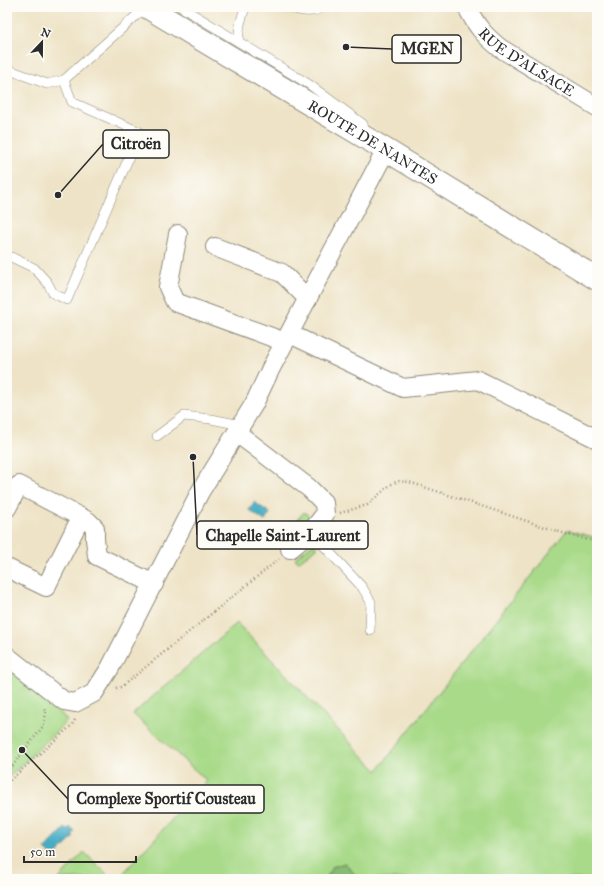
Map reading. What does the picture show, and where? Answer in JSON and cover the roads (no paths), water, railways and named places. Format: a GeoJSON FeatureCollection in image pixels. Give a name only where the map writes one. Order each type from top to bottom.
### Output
{"type":"FeatureCollection","features":[{"type":"Feature","properties":{"kind":"main road","name":"ROUTE DE NANTES"},"geometry":{"type":"LineString","coordinates":[[146,7],[368,139],[597,279]]}},
{"type":"Feature","properties":{"kind":"street","name":"RUE D'ALSACE"},"geometry":{"type":"LineString","coordinates":[[467,7],[475,23],[486,36],[500,48],[597,107]]}},
{"type":"Feature","properties":{"kind":"street"},"geometry":{"type":"LineString","coordinates":[[7,656],[64,701],[76,703],[94,693],[110,668],[200,492],[254,404],[386,150]]}},
{"type":"Feature","properties":{"kind":"street"},"geometry":{"type":"LineString","coordinates":[[178,234],[168,288],[176,302],[288,338],[403,388],[478,380],[597,440]]}},
{"type":"Feature","properties":{"kind":"street"},"geometry":{"type":"LineString","coordinates":[[215,248],[282,273],[308,299]]}},
{"type":"Feature","properties":{"kind":"street"},"geometry":{"type":"LineString","coordinates":[[239,429],[309,488],[324,503],[325,514],[311,532],[290,549]]}},
{"type":"Feature","properties":{"kind":"street"},"geometry":{"type":"LineString","coordinates":[[7,508],[19,485],[81,517],[96,528],[95,539],[97,556],[154,584]]}},
{"type":"Feature","properties":{"kind":"street"},"geometry":{"type":"LineString","coordinates":[[7,568],[46,587],[81,517]]}},
{"type":"Feature","properties":{"kind":"lane"},"geometry":{"type":"LineString","coordinates":[[7,69],[47,84],[64,80],[146,7]]}},
{"type":"Feature","properties":{"kind":"lane"},"geometry":{"type":"LineString","coordinates":[[181,7],[310,85],[362,124],[368,139]]}},
{"type":"Feature","properties":{"kind":"lane"},"geometry":{"type":"LineString","coordinates":[[238,41],[240,24],[245,7]]}},
{"type":"Feature","properties":{"kind":"lane"},"geometry":{"type":"LineString","coordinates":[[286,7],[309,12],[317,11],[322,7]]}},
{"type":"Feature","properties":{"kind":"lane"},"geometry":{"type":"LineString","coordinates":[[7,255],[34,268],[47,282],[53,293],[67,300],[140,132],[72,102],[64,80]]}},
{"type":"Feature","properties":{"kind":"lane"},"geometry":{"type":"LineString","coordinates":[[157,436],[184,416],[211,419],[239,429]]}},
{"type":"Feature","properties":{"kind":"lane"},"geometry":{"type":"LineString","coordinates":[[311,532],[362,587],[371,602],[370,630]]}},
{"type":"Feature","properties":{"kind":"water"},"geometry":{"type":"Polygon","coordinates":[[[254,502],[270,513],[265,521],[249,510],[254,502]]]}},
{"type":"Feature","properties":{"kind":"water"},"geometry":{"type":"Polygon","coordinates":[[[70,827],[75,832],[72,835],[74,837],[54,857],[45,849],[65,828],[67,830],[70,827]]]}},
{"type":"Feature","properties":{"kind":"place","name":"MGEN"},"geometry":{"type":"Point","coordinates":[346,47]}},
{"type":"Feature","properties":{"kind":"place","name":"Citroën"},"geometry":{"type":"Point","coordinates":[58,195]}},
{"type":"Feature","properties":{"kind":"place","name":"Chapelle Saint-Laurent"},"geometry":{"type":"Point","coordinates":[193,457]}},
{"type":"Feature","properties":{"kind":"place","name":"Complexe Sportif Cousteau"},"geometry":{"type":"Point","coordinates":[22,750]}}]}
